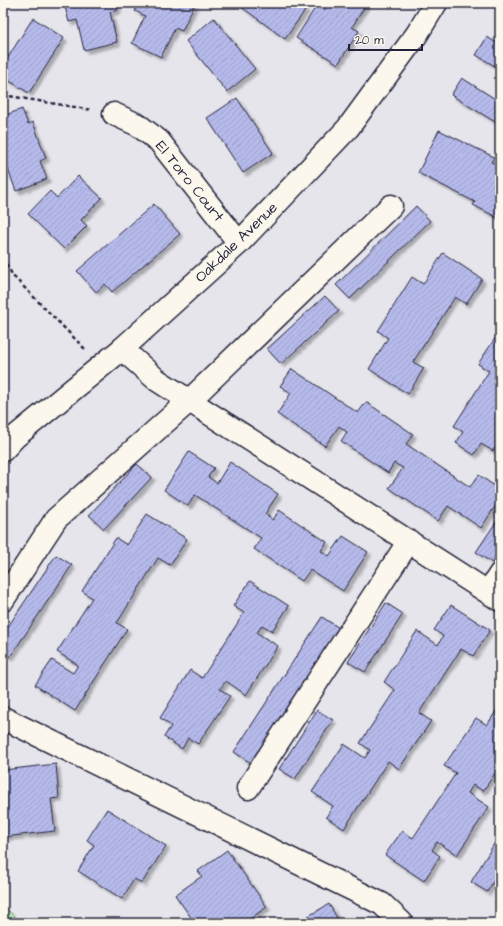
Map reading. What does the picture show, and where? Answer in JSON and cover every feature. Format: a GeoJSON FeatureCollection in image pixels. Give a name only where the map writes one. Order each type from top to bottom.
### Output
{"type":"FeatureCollection","features":[{"type":"Feature","properties":{"kind":"street","name":"Oakdale Avenue"},"geometry":{"type":"LineString","coordinates":[[3,450],[15,437],[122,349],[239,243],[348,128],[417,34],[436,3]]}},
{"type":"Feature","properties":{"kind":"street","name":"El Toro Court"},"geometry":{"type":"LineString","coordinates":[[114,114],[138,125],[159,141],[239,243]]}},
{"type":"Feature","properties":{"kind":"street"},"geometry":{"type":"LineString","coordinates":[[3,600],[56,520],[189,401],[391,206]]}},
{"type":"Feature","properties":{"kind":"street"},"geometry":{"type":"LineString","coordinates":[[122,349],[157,380],[494,596],[500,574]]}},
{"type":"Feature","properties":{"kind":"street"},"geometry":{"type":"LineString","coordinates":[[248,788],[409,541]]}},
{"type":"Feature","properties":{"kind":"street"},"geometry":{"type":"LineString","coordinates":[[3,718],[382,904],[402,923]]}},
{"type":"Feature","properties":{"kind":"path"},"geometry":{"type":"LineString","coordinates":[[3,95],[114,114]]}},
{"type":"Feature","properties":{"kind":"path"},"geometry":{"type":"LineString","coordinates":[[3,258],[13,276],[102,366]]}},
{"type":"Feature","properties":{"kind":"green space"},"geometry":{"type":"Polygon","coordinates":[[[3,906],[22,923],[3,923],[3,906]]]}},
{"type":"Feature","properties":{"kind":"building"},"geometry":{"type":"Polygon","coordinates":[[[64,3],[116,3],[118,10],[110,12],[117,42],[84,50],[77,20],[69,22],[64,3]]]}},
{"type":"Feature","properties":{"kind":"building"},"geometry":{"type":"Polygon","coordinates":[[[139,3],[195,3],[182,31],[175,28],[161,57],[132,43],[145,16],[135,11],[139,3]]]}},
{"type":"Feature","properties":{"kind":"building"},"geometry":{"type":"Polygon","coordinates":[[[236,3],[297,3],[306,9],[285,39],[236,3]]]}},
{"type":"Feature","properties":{"kind":"building"},"geometry":{"type":"Polygon","coordinates":[[[328,3],[367,3],[352,27],[359,31],[338,64],[296,38],[317,5],[324,10],[328,3]]]}},
{"type":"Feature","properties":{"kind":"building"},"geometry":{"type":"Polygon","coordinates":[[[33,18],[64,38],[29,93],[3,77],[3,65],[33,18]]]}},
{"type":"Feature","properties":{"kind":"building"},"geometry":{"type":"Polygon","coordinates":[[[214,18],[255,69],[227,92],[186,41],[214,18]]]}},
{"type":"Feature","properties":{"kind":"building"},"geometry":{"type":"Polygon","coordinates":[[[487,37],[500,45],[500,69],[476,55],[487,37]]]}},
{"type":"Feature","properties":{"kind":"building"},"geometry":{"type":"Polygon","coordinates":[[[462,78],[500,102],[500,125],[451,95],[462,78]]]}},
{"type":"Feature","properties":{"kind":"building"},"geometry":{"type":"Polygon","coordinates":[[[237,98],[273,153],[243,173],[207,118],[237,98]]]}},
{"type":"Feature","properties":{"kind":"building"},"geometry":{"type":"Polygon","coordinates":[[[22,109],[28,124],[33,122],[46,158],[40,161],[47,179],[16,191],[3,156],[3,116],[22,109]]]}},
{"type":"Feature","properties":{"kind":"building"},"geometry":{"type":"Polygon","coordinates":[[[439,130],[494,157],[491,162],[500,166],[500,219],[473,205],[475,202],[418,173],[439,130]]]}},
{"type":"Feature","properties":{"kind":"building"},"geometry":{"type":"Polygon","coordinates":[[[78,176],[102,198],[81,220],[87,226],[64,249],[28,214],[50,191],[57,198],[78,176]]]}},
{"type":"Feature","properties":{"kind":"building"},"geometry":{"type":"Polygon","coordinates":[[[154,204],[180,234],[112,292],[105,284],[96,292],[77,271],[154,204]]]}},
{"type":"Feature","properties":{"kind":"building"},"geometry":{"type":"Polygon","coordinates":[[[416,206],[430,221],[350,299],[336,285],[416,206]]]}},
{"type":"Feature","properties":{"kind":"building"},"geometry":{"type":"Polygon","coordinates":[[[443,253],[482,279],[466,304],[455,297],[413,362],[424,368],[408,394],[369,369],[388,338],[378,331],[412,277],[423,284],[443,253]]]}},
{"type":"Feature","properties":{"kind":"building"},"geometry":{"type":"Polygon","coordinates":[[[325,296],[339,311],[281,364],[267,349],[325,296]]]}},
{"type":"Feature","properties":{"kind":"building"},"geometry":{"type":"Polygon","coordinates":[[[500,331],[500,441],[493,451],[481,444],[474,455],[456,443],[463,432],[454,426],[489,371],[478,364],[500,331]]]}},
{"type":"Feature","properties":{"kind":"building"},"geometry":{"type":"Polygon","coordinates":[[[292,369],[358,413],[366,402],[413,434],[406,444],[470,487],[479,475],[500,490],[500,499],[481,528],[448,506],[438,521],[389,488],[403,468],[394,463],[388,473],[341,441],[347,432],[339,426],[325,446],[277,414],[291,393],[280,386],[292,369]]]}},
{"type":"Feature","properties":{"kind":"building"},"geometry":{"type":"Polygon","coordinates":[[[189,452],[214,468],[208,477],[217,483],[230,462],[278,494],[265,514],[273,520],[279,510],[327,542],[321,551],[329,556],[343,536],[368,552],[343,591],[310,570],[302,581],[254,549],[261,538],[195,495],[188,506],[164,490],[189,452]]]}},
{"type":"Feature","properties":{"kind":"building"},"geometry":{"type":"Polygon","coordinates":[[[137,464],[152,477],[104,529],[89,515],[137,464]]]}},
{"type":"Feature","properties":{"kind":"building"},"geometry":{"type":"Polygon","coordinates":[[[147,514],[187,539],[170,565],[158,558],[117,623],[127,629],[75,711],[35,685],[52,660],[73,673],[78,665],[57,652],[92,598],[82,591],[116,538],[127,545],[147,514]]]}},
{"type":"Feature","properties":{"kind":"building"},"geometry":{"type":"Polygon","coordinates":[[[500,516],[500,552],[492,563],[476,552],[500,516]]]}},
{"type":"Feature","properties":{"kind":"building"},"geometry":{"type":"Polygon","coordinates":[[[56,555],[72,565],[10,657],[3,652],[3,634],[56,555]]]}},
{"type":"Feature","properties":{"kind":"building"},"geometry":{"type":"Polygon","coordinates":[[[250,581],[289,606],[272,631],[262,625],[257,633],[278,646],[246,695],[226,681],[220,689],[230,696],[198,744],[188,738],[182,749],[164,737],[171,726],[160,718],[190,670],[202,678],[244,613],[233,606],[250,581]]]}},
{"type":"Feature","properties":{"kind":"building"},"geometry":{"type":"Polygon","coordinates":[[[386,603],[403,614],[365,672],[348,662],[386,603]]]}},
{"type":"Feature","properties":{"kind":"building"},"geometry":{"type":"Polygon","coordinates":[[[451,605],[490,630],[473,656],[461,649],[419,713],[431,721],[399,769],[388,761],[344,829],[326,817],[333,806],[312,792],[344,744],[365,758],[370,750],[360,743],[395,690],[384,682],[417,631],[438,645],[443,636],[434,630],[451,605]]]}},
{"type":"Feature","properties":{"kind":"building"},"geometry":{"type":"Polygon","coordinates":[[[322,617],[339,628],[251,763],[234,752],[322,617]]]}},
{"type":"Feature","properties":{"kind":"building"},"geometry":{"type":"Polygon","coordinates":[[[500,705],[500,766],[483,791],[473,785],[468,793],[489,807],[457,855],[437,842],[432,850],[440,856],[424,881],[385,855],[402,831],[413,838],[456,773],[444,766],[476,718],[487,725],[500,705]]]}},
{"type":"Feature","properties":{"kind":"building"},"geometry":{"type":"Polygon","coordinates":[[[317,710],[333,720],[295,779],[279,769],[317,710]]]}},
{"type":"Feature","properties":{"kind":"building"},"geometry":{"type":"Polygon","coordinates":[[[56,764],[59,798],[51,799],[55,831],[4,837],[3,770],[56,764]]]}},
{"type":"Feature","properties":{"kind":"building"},"geometry":{"type":"Polygon","coordinates":[[[107,809],[166,846],[142,883],[134,879],[122,899],[78,871],[94,845],[87,840],[107,809]]]}},
{"type":"Feature","properties":{"kind":"building"},"geometry":{"type":"Polygon","coordinates":[[[500,834],[500,871],[487,892],[471,882],[500,834]]]}},
{"type":"Feature","properties":{"kind":"building"},"geometry":{"type":"Polygon","coordinates":[[[227,850],[267,907],[244,923],[195,923],[175,895],[202,876],[198,871],[227,850]]]}},
{"type":"Feature","properties":{"kind":"building"},"geometry":{"type":"Polygon","coordinates":[[[329,904],[340,923],[298,922],[329,904]]]}}]}
